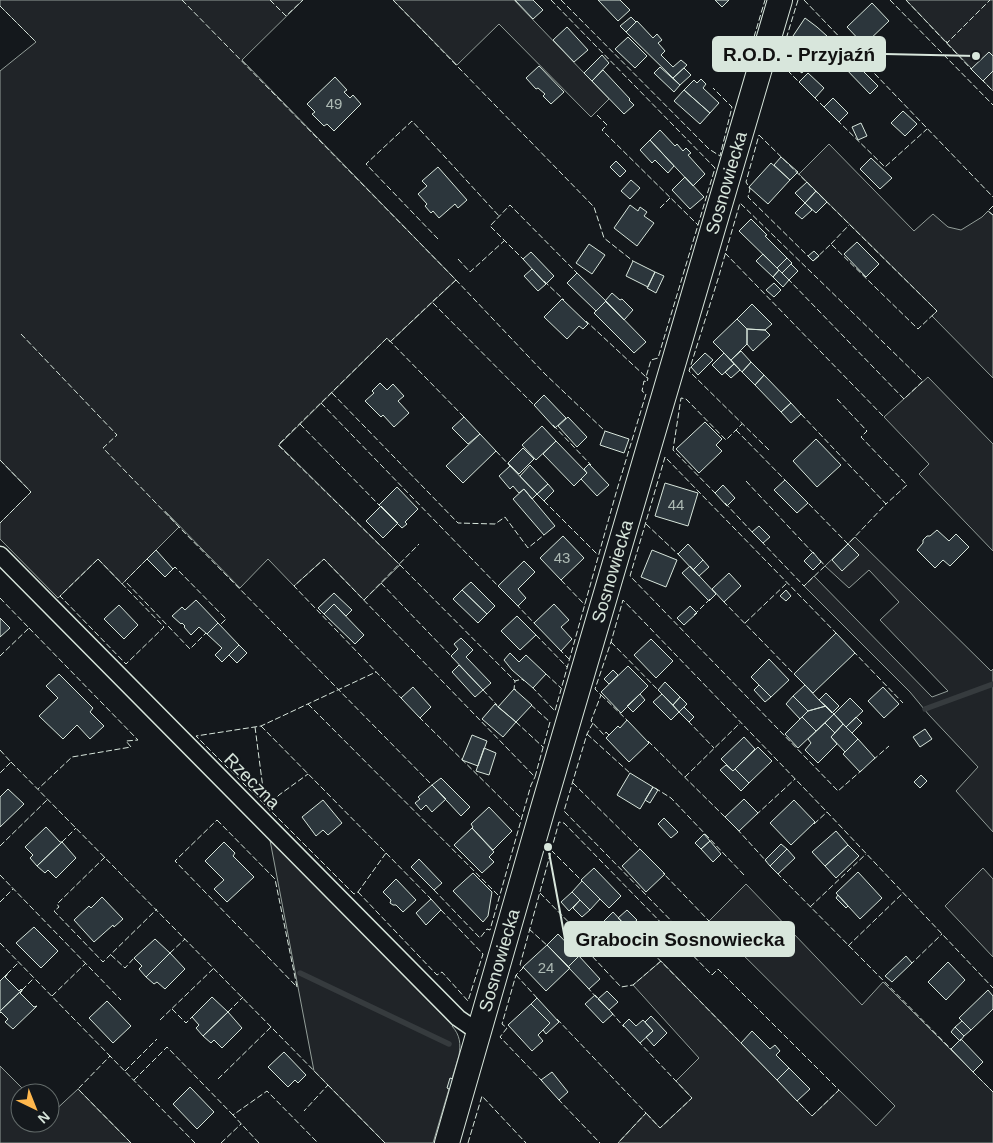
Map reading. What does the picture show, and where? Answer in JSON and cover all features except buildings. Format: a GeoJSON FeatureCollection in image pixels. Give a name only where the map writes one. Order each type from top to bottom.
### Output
{"type":"FeatureCollection","features":[{"type":"Feature","properties":{"kind":"street","name":"Sosnowiecka"},"geometry":{"type":"LineString","coordinates":[[447,1143],[543,808],[780,0]]}},
{"type":"Feature","properties":{"kind":"street","name":"Rzeczna"},"geometry":{"type":"LineString","coordinates":[[0,554],[458,1018],[471,1027],[480,1030]]}},
{"type":"Feature","properties":{"kind":"shaded area"},"geometry":{"type":"Polygon","coordinates":[[[0,0],[303,0],[242,60],[456,280],[390,342],[387,338],[279,445],[400,565],[364,600],[324,559],[294,586],[268,559],[240,588],[165,511],[179,527],[122,584],[98,559],[58,598],[0,539],[0,523],[31,492],[0,460],[0,71],[36,42],[0,6],[0,0]]]}},
{"type":"Feature","properties":{"kind":"shaded area"},"geometry":{"type":"Polygon","coordinates":[[[393,0],[514,0],[609,99],[591,117],[499,24],[457,65],[393,0]]]}},
{"type":"Feature","properties":{"kind":"shaded area"},"geometry":{"type":"Polygon","coordinates":[[[906,0],[993,0],[993,91],[906,0]]]}},
{"type":"Feature","properties":{"kind":"shaded area"},"geometry":{"type":"Polygon","coordinates":[[[829,144],[914,231],[933,214],[948,227],[961,230],[988,211],[993,215],[993,378],[932,316],[937,311],[799,174],[829,144]]]}},
{"type":"Feature","properties":{"kind":"shaded area"},"geometry":{"type":"Polygon","coordinates":[[[928,377],[993,444],[993,551],[919,474],[929,464],[884,417],[928,377]]]}},
{"type":"Feature","properties":{"kind":"shaded area"},"geometry":{"type":"Polygon","coordinates":[[[855,537],[991,671],[993,669],[993,832],[956,791],[978,767],[910,692],[804,586],[814,576],[932,697],[948,691],[880,620],[899,602],[869,570],[849,588],[825,566],[855,537]]]}},
{"type":"Feature","properties":{"kind":"shaded area"},"geometry":{"type":"Polygon","coordinates":[[[269,835],[455,1023],[452,1026],[459,1040],[459,1055],[433,1143],[385,1143],[314,1071],[269,835]]]}},
{"type":"Feature","properties":{"kind":"shaded area"},"geometry":{"type":"Polygon","coordinates":[[[983,868],[993,879],[993,957],[945,906],[983,868]]]}},
{"type":"Feature","properties":{"kind":"shaded area"},"geometry":{"type":"Polygon","coordinates":[[[746,884],[862,1005],[883,982],[993,1092],[993,1143],[618,1143],[646,1113],[660,1128],[692,1098],[676,1081],[699,1058],[633,985],[661,961],[812,1116],[839,1090],[876,1126],[895,1106],[709,921],[746,884]]]}},
{"type":"Feature","properties":{"kind":"shaded area"},"geometry":{"type":"Polygon","coordinates":[[[0,1066],[17,1083],[10,1083],[10,1133],[60,1133],[60,1106],[78,1089],[131,1143],[0,1143],[0,1066]]]}},
{"type":"Feature","properties":{"kind":"waterway"},"geometry":{"type":"LineString","coordinates":[[925,709],[993,684]]}},
{"type":"Feature","properties":{"kind":"waterway"},"geometry":{"type":"LineString","coordinates":[[300,973],[449,1044]]}},
{"type":"Feature","properties":{"kind":"fence"},"geometry":{"type":"LineString","coordinates":[[182,0],[456,280],[545,374],[605,431]]}},
{"type":"Feature","properties":{"kind":"fence"},"geometry":{"type":"LineString","coordinates":[[270,0],[286,16],[303,0]]}},
{"type":"Feature","properties":{"kind":"fence"},"geometry":{"type":"LineString","coordinates":[[393,0],[594,207],[604,238],[633,261]]}},
{"type":"Feature","properties":{"kind":"fence"},"geometry":{"type":"LineString","coordinates":[[551,0],[715,168],[658,358],[651,360],[646,377],[586,321]]}},
{"type":"Feature","properties":{"kind":"fence"},"geometry":{"type":"LineString","coordinates":[[561,0],[709,149],[720,156],[732,107],[713,88]]}},
{"type":"Feature","properties":{"kind":"fence"},"geometry":{"type":"LineString","coordinates":[[754,37],[765,0]]}},
{"type":"Feature","properties":{"kind":"fence"},"geometry":{"type":"LineString","coordinates":[[798,0],[779,62],[801,84]]}},
{"type":"Feature","properties":{"kind":"fence"},"geometry":{"type":"LineString","coordinates":[[804,0],[993,197]]}},
{"type":"Feature","properties":{"kind":"fence"},"geometry":{"type":"LineString","coordinates":[[890,0],[993,105]]}},
{"type":"Feature","properties":{"kind":"fence"},"geometry":{"type":"LineString","coordinates":[[906,0],[972,70]]}},
{"type":"Feature","properties":{"kind":"fence"},"geometry":{"type":"LineString","coordinates":[[946,41],[947,43],[990,0]]}},
{"type":"Feature","properties":{"kind":"fence"},"geometry":{"type":"LineString","coordinates":[[0,6],[36,42]]}},
{"type":"Feature","properties":{"kind":"fence"},"geometry":{"type":"LineString","coordinates":[[981,79],[993,91]]}},
{"type":"Feature","properties":{"kind":"fence"},"geometry":{"type":"LineString","coordinates":[[814,97],[826,109]]}},
{"type":"Feature","properties":{"kind":"fence"},"geometry":{"type":"LineString","coordinates":[[597,115],[607,125],[602,130],[698,225]]}},
{"type":"Feature","properties":{"kind":"fence"},"geometry":{"type":"LineString","coordinates":[[837,120],[885,167],[927,129]]}},
{"type":"Feature","properties":{"kind":"fence"},"geometry":{"type":"LineString","coordinates":[[438,239],[366,164],[412,121],[499,216]]}},
{"type":"Feature","properties":{"kind":"fence"},"geometry":{"type":"LineString","coordinates":[[759,135],[937,311],[918,329],[831,244],[813,261],[748,197],[750,189],[746,182],[759,135]]}},
{"type":"Feature","properties":{"kind":"fence"},"geometry":{"type":"LineString","coordinates":[[660,208],[670,198]]}},
{"type":"Feature","properties":{"kind":"fence"},"geometry":{"type":"LineString","coordinates":[[769,450],[689,371],[740,203],[923,381],[904,399],[789,280]]}},
{"type":"Feature","properties":{"kind":"fence"},"geometry":{"type":"LineString","coordinates":[[525,261],[490,226],[510,205],[577,273]]}},
{"type":"Feature","properties":{"kind":"fence"},"geometry":{"type":"LineString","coordinates":[[993,206],[988,211],[993,215]]}},
{"type":"Feature","properties":{"kind":"fence"},"geometry":{"type":"LineString","coordinates":[[831,244],[849,225]]}},
{"type":"Feature","properties":{"kind":"fence"},"geometry":{"type":"LineString","coordinates":[[458,259],[470,272],[504,241]]}},
{"type":"Feature","properties":{"kind":"fence"},"geometry":{"type":"LineString","coordinates":[[725,253],[884,417]]}},
{"type":"Feature","properties":{"kind":"fence"},"geometry":{"type":"LineString","coordinates":[[456,280],[432,302],[536,407]]}},
{"type":"Feature","properties":{"kind":"fence"},"geometry":{"type":"LineString","coordinates":[[544,281],[564,300]]}},
{"type":"Feature","properties":{"kind":"fence"},"geometry":{"type":"LineString","coordinates":[[390,342],[432,302]]}},
{"type":"Feature","properties":{"kind":"fence"},"geometry":{"type":"LineString","coordinates":[[21,334],[117,435],[103,448],[432,785]]}},
{"type":"Feature","properties":{"kind":"fence"},"geometry":{"type":"LineString","coordinates":[[464,417],[387,338],[278,445],[515,681]]}},
{"type":"Feature","properties":{"kind":"fence"},"geometry":{"type":"LineString","coordinates":[[532,687],[555,711],[616,493],[646,394],[642,391],[644,381],[647,382],[648,378],[646,377]]}},
{"type":"Feature","properties":{"kind":"fence"},"geometry":{"type":"LineString","coordinates":[[332,393],[458,523],[495,524],[505,517],[528,548],[544,535]]}},
{"type":"Feature","properties":{"kind":"fence"},"geometry":{"type":"LineString","coordinates":[[716,494],[673,450],[681,398],[686,399],[726,440],[742,424]]}},
{"type":"Feature","properties":{"kind":"fence"},"geometry":{"type":"LineString","coordinates":[[837,399],[867,431],[861,437],[907,485],[886,504]]}},
{"type":"Feature","properties":{"kind":"fence"},"geometry":{"type":"LineString","coordinates":[[321,403],[500,588]]}},
{"type":"Feature","properties":{"kind":"fence"},"geometry":{"type":"LineString","coordinates":[[801,414],[886,504],[848,544],[806,501]]}},
{"type":"Feature","properties":{"kind":"fence"},"geometry":{"type":"LineString","coordinates":[[300,424],[379,505]]}},
{"type":"Feature","properties":{"kind":"fence"},"geometry":{"type":"LineString","coordinates":[[553,425],[591,465]]}},
{"type":"Feature","properties":{"kind":"fence"},"geometry":{"type":"LineString","coordinates":[[736,430],[787,482]]}},
{"type":"Feature","properties":{"kind":"fence"},"geometry":{"type":"LineString","coordinates":[[496,451],[510,466]]}},
{"type":"Feature","properties":{"kind":"fence"},"geometry":{"type":"LineString","coordinates":[[837,634],[665,457],[630,576],[838,791],[862,770]]}},
{"type":"Feature","properties":{"kind":"fence"},"geometry":{"type":"LineString","coordinates":[[0,460],[31,492],[0,523]]}},
{"type":"Feature","properties":{"kind":"fence"},"geometry":{"type":"LineString","coordinates":[[746,481],[814,554]]}},
{"type":"Feature","properties":{"kind":"fence"},"geometry":{"type":"LineString","coordinates":[[544,501],[598,555]]}},
{"type":"Feature","properties":{"kind":"fence"},"geometry":{"type":"LineString","coordinates":[[725,503],[754,534]]}},
{"type":"Feature","properties":{"kind":"fence"},"geometry":{"type":"LineString","coordinates":[[646,524],[680,556]]}},
{"type":"Feature","properties":{"kind":"fence"},"geometry":{"type":"LineString","coordinates":[[761,541],[804,586],[825,566],[819,559]]}},
{"type":"Feature","properties":{"kind":"fence"},"geometry":{"type":"LineString","coordinates":[[364,600],[419,544]]}},
{"type":"Feature","properties":{"kind":"fence"},"geometry":{"type":"LineString","coordinates":[[98,559],[164,627],[126,664],[60,596],[98,559]]}},
{"type":"Feature","properties":{"kind":"fence"},"geometry":{"type":"LineString","coordinates":[[147,559],[125,581],[190,649],[206,633]]}},
{"type":"Feature","properties":{"kind":"fence"},"geometry":{"type":"LineString","coordinates":[[403,700],[294,586],[324,559],[535,777],[550,722],[530,704]]}},
{"type":"Feature","properties":{"kind":"fence"},"geometry":{"type":"LineString","coordinates":[[173,569],[175,567],[226,619],[220,625]]}},
{"type":"Feature","properties":{"kind":"fence"},"geometry":{"type":"LineString","coordinates":[[561,580],[585,605]]}},
{"type":"Feature","properties":{"kind":"fence"},"geometry":{"type":"LineString","coordinates":[[381,583],[451,656]]}},
{"type":"Feature","properties":{"kind":"fence"},"geometry":{"type":"LineString","coordinates":[[745,623],[787,583]]}},
{"type":"Feature","properties":{"kind":"fence"},"geometry":{"type":"LineString","coordinates":[[0,598],[29,628],[0,656]]}},
{"type":"Feature","properties":{"kind":"fence"},"geometry":{"type":"LineString","coordinates":[[694,615],[710,599]]}},
{"type":"Feature","properties":{"kind":"fence"},"geometry":{"type":"LineString","coordinates":[[609,735],[606,732],[604,735],[591,721],[601,695],[595,689],[623,600],[993,988]]}},
{"type":"Feature","properties":{"kind":"fence"},"geometry":{"type":"LineString","coordinates":[[723,601],[794,674]]}},
{"type":"Feature","properties":{"kind":"fence"},"geometry":{"type":"LineString","coordinates":[[516,604],[535,624]]}},
{"type":"Feature","properties":{"kind":"fence"},"geometry":{"type":"LineString","coordinates":[[29,628],[138,740],[126,741],[131,747],[72,757],[38,789]]}},
{"type":"Feature","properties":{"kind":"fence"},"geometry":{"type":"LineString","coordinates":[[536,635],[567,667]]}},
{"type":"Feature","properties":{"kind":"fence"},"geometry":{"type":"LineString","coordinates":[[611,642],[660,692]]}},
{"type":"Feature","properties":{"kind":"fence"},"geometry":{"type":"LineString","coordinates":[[559,649],[569,659]]}},
{"type":"Feature","properties":{"kind":"fence"},"geometry":{"type":"LineString","coordinates":[[853,651],[903,703]]}},
{"type":"Feature","properties":{"kind":"fence"},"geometry":{"type":"LineString","coordinates":[[261,726],[386,853],[358,892],[354,894],[196,736],[261,726],[376,672]]}},
{"type":"Feature","properties":{"kind":"fence"},"geometry":{"type":"LineString","coordinates":[[546,674],[561,688]]}},
{"type":"Feature","properties":{"kind":"fence"},"geometry":{"type":"LineString","coordinates":[[516,690],[514,689],[515,681],[522,679],[524,681]]}},
{"type":"Feature","properties":{"kind":"fence"},"geometry":{"type":"LineString","coordinates":[[483,690],[497,705]]}},
{"type":"Feature","properties":{"kind":"fence"},"geometry":{"type":"LineString","coordinates":[[601,695],[628,721]]}},
{"type":"Feature","properties":{"kind":"fence"},"geometry":{"type":"LineString","coordinates":[[308,704],[500,897]]}},
{"type":"Feature","properties":{"kind":"fence"},"geometry":{"type":"LineString","coordinates":[[419,717],[522,819]]}},
{"type":"Feature","properties":{"kind":"fence"},"geometry":{"type":"LineString","coordinates":[[688,721],[714,748]]}},
{"type":"Feature","properties":{"kind":"fence"},"geometry":{"type":"LineString","coordinates":[[516,722],[543,747]]}},
{"type":"Feature","properties":{"kind":"fence"},"geometry":{"type":"LineString","coordinates":[[593,723],[587,734],[564,811],[690,940],[709,921],[663,873]]}},
{"type":"Feature","properties":{"kind":"fence"},"geometry":{"type":"LineString","coordinates":[[685,777],[740,723]]}},
{"type":"Feature","properties":{"kind":"fence"},"geometry":{"type":"LineString","coordinates":[[255,727],[265,804]]}},
{"type":"Feature","properties":{"kind":"fence"},"geometry":{"type":"LineString","coordinates":[[587,734],[631,774]]}},
{"type":"Feature","properties":{"kind":"fence"},"geometry":{"type":"LineString","coordinates":[[648,741],[726,818]]}},
{"type":"Feature","properties":{"kind":"fence"},"geometry":{"type":"LineString","coordinates":[[873,760],[889,746]]}},
{"type":"Feature","properties":{"kind":"fence"},"geometry":{"type":"LineString","coordinates":[[0,750],[11,762],[0,773]]}},
{"type":"Feature","properties":{"kind":"fence"},"geometry":{"type":"LineString","coordinates":[[11,762],[328,1085],[304,1111]]}},
{"type":"Feature","properties":{"kind":"fence"},"geometry":{"type":"LineString","coordinates":[[270,811],[273,801],[279,795],[308,774]]}},
{"type":"Feature","properties":{"kind":"fence"},"geometry":{"type":"LineString","coordinates":[[434,890],[480,938],[487,929],[490,930],[531,785],[535,777]]}},
{"type":"Feature","properties":{"kind":"fence"},"geometry":{"type":"LineString","coordinates":[[756,815],[795,779]]}},
{"type":"Feature","properties":{"kind":"fence"},"geometry":{"type":"LineString","coordinates":[[573,783],[642,851]]}},
{"type":"Feature","properties":{"kind":"fence"},"geometry":{"type":"LineString","coordinates":[[655,788],[671,798],[744,875]]}},
{"type":"Feature","properties":{"kind":"fence"},"geometry":{"type":"LineString","coordinates":[[0,846],[48,799]]}},
{"type":"Feature","properties":{"kind":"fence"},"geometry":{"type":"LineString","coordinates":[[814,824],[827,812]]}},
{"type":"Feature","properties":{"kind":"fence"},"geometry":{"type":"LineString","coordinates":[[217,820],[275,879],[297,987],[175,861],[217,820]]}},
{"type":"Feature","properties":{"kind":"fence"},"geometry":{"type":"LineString","coordinates":[[543,1082],[500,1037],[507,1028],[502,1024],[516,975],[523,968],[520,965],[559,822],[564,823],[712,975],[718,969],[839,1090],[812,1116],[796,1100]]}},
{"type":"Feature","properties":{"kind":"fence"},"geometry":{"type":"LineString","coordinates":[[62,842],[76,828]]}},
{"type":"Feature","properties":{"kind":"fence"},"geometry":{"type":"LineString","coordinates":[[737,829],[767,862]]}},
{"type":"Feature","properties":{"kind":"fence"},"geometry":{"type":"LineString","coordinates":[[551,850],[583,882]]}},
{"type":"Feature","properties":{"kind":"fence"},"geometry":{"type":"LineString","coordinates":[[386,853],[431,899]]}},
{"type":"Feature","properties":{"kind":"fence"},"geometry":{"type":"LineString","coordinates":[[810,907],[866,854]]}},
{"type":"Feature","properties":{"kind":"fence"},"geometry":{"type":"LineString","coordinates":[[105,857],[57,904],[59,907],[54,911],[103,962],[157,909]]}},
{"type":"Feature","properties":{"kind":"fence"},"geometry":{"type":"LineString","coordinates":[[777,873],[951,1049]]}},
{"type":"Feature","properties":{"kind":"fence"},"geometry":{"type":"LineString","coordinates":[[0,875],[121,1000]]}},
{"type":"Feature","properties":{"kind":"fence"},"geometry":{"type":"LineString","coordinates":[[0,902],[13,889]]}},
{"type":"Feature","properties":{"kind":"fence"},"geometry":{"type":"LineString","coordinates":[[358,892],[437,975],[442,972],[468,1001],[483,954],[441,910]]}},
{"type":"Feature","properties":{"kind":"fence"},"geometry":{"type":"LineString","coordinates":[[540,893],[590,944],[590,954],[621,987],[633,985],[661,961]]}},
{"type":"Feature","properties":{"kind":"fence"},"geometry":{"type":"LineString","coordinates":[[848,946],[903,893]]}},
{"type":"Feature","properties":{"kind":"fence"},"geometry":{"type":"LineString","coordinates":[[529,929],[549,947]]}},
{"type":"Feature","properties":{"kind":"fence"},"geometry":{"type":"LineString","coordinates":[[634,934],[742,1044]]}},
{"type":"Feature","properties":{"kind":"fence"},"geometry":{"type":"LineString","coordinates":[[910,965],[942,934]]}},
{"type":"Feature","properties":{"kind":"fence"},"geometry":{"type":"LineString","coordinates":[[170,953],[185,939]]}},
{"type":"Feature","properties":{"kind":"fence"},"geometry":{"type":"LineString","coordinates":[[0,943],[110,1056]]}},
{"type":"Feature","properties":{"kind":"fence"},"geometry":{"type":"LineString","coordinates":[[111,955],[125,968],[134,958]]}},
{"type":"Feature","properties":{"kind":"fence"},"geometry":{"type":"LineString","coordinates":[[7,974],[19,962]]}},
{"type":"Feature","properties":{"kind":"fence"},"geometry":{"type":"LineString","coordinates":[[52,996],[86,963]]}},
{"type":"Feature","properties":{"kind":"fence"},"geometry":{"type":"LineString","coordinates":[[160,1020],[214,968]]}},
{"type":"Feature","properties":{"kind":"fence"},"geometry":{"type":"LineString","coordinates":[[516,975],[538,999]]}},
{"type":"Feature","properties":{"kind":"fence"},"geometry":{"type":"LineString","coordinates":[[22,990],[34,978]]}},
{"type":"Feature","properties":{"kind":"fence"},"geometry":{"type":"LineString","coordinates":[[587,987],[597,998]]}},
{"type":"Feature","properties":{"kind":"fence"},"geometry":{"type":"LineString","coordinates":[[228,1012],[243,997]]}},
{"type":"Feature","properties":{"kind":"fence"},"geometry":{"type":"LineString","coordinates":[[172,1009],[186,1023],[192,1017]]}},
{"type":"Feature","properties":{"kind":"fence"},"geometry":{"type":"LineString","coordinates":[[611,1012],[624,1027]]}},
{"type":"Feature","properties":{"kind":"fence"},"geometry":{"type":"LineString","coordinates":[[557,1019],[646,1113],[618,1143]]}},
{"type":"Feature","properties":{"kind":"fence"},"geometry":{"type":"LineString","coordinates":[[218,1079],[271,1027]]}},
{"type":"Feature","properties":{"kind":"fence"},"geometry":{"type":"LineString","coordinates":[[125,1071],[157,1039]]}},
{"type":"Feature","properties":{"kind":"fence"},"geometry":{"type":"LineString","coordinates":[[638,1041],[692,1098],[660,1128],[646,1113]]}},
{"type":"Feature","properties":{"kind":"fence"},"geometry":{"type":"LineString","coordinates":[[134,1080],[167,1047],[233,1115]]}},
{"type":"Feature","properties":{"kind":"fence"},"geometry":{"type":"LineString","coordinates":[[131,1143],[78,1089],[110,1056],[195,1143]]}},
{"type":"Feature","properties":{"kind":"fence"},"geometry":{"type":"LineString","coordinates":[[972,1071],[993,1092]]}},
{"type":"Feature","properties":{"kind":"fence"},"geometry":{"type":"LineString","coordinates":[[328,1085],[385,1143]]}},
{"type":"Feature","properties":{"kind":"fence"},"geometry":{"type":"LineString","coordinates":[[259,1143],[233,1115],[267,1091],[318,1143]]}},
{"type":"Feature","properties":{"kind":"fence"},"geometry":{"type":"LineString","coordinates":[[468,1143],[482,1096],[526,1143]]}},
{"type":"Feature","properties":{"kind":"fence"},"geometry":{"type":"LineString","coordinates":[[558,1099],[600,1143]]}},
{"type":"Feature","properties":{"kind":"fence"},"geometry":{"type":"LineString","coordinates":[[221,1143],[241,1124]]}},
{"type":"Feature","properties":{"kind":"place","name":"R.O.D. - Przyjaźń"},"geometry":{"type":"Point","coordinates":[976,56]}},
{"type":"Feature","properties":{"kind":"place","name":"Grabocin Sosnowiecka"},"geometry":{"type":"Point","coordinates":[548,847]}}]}
